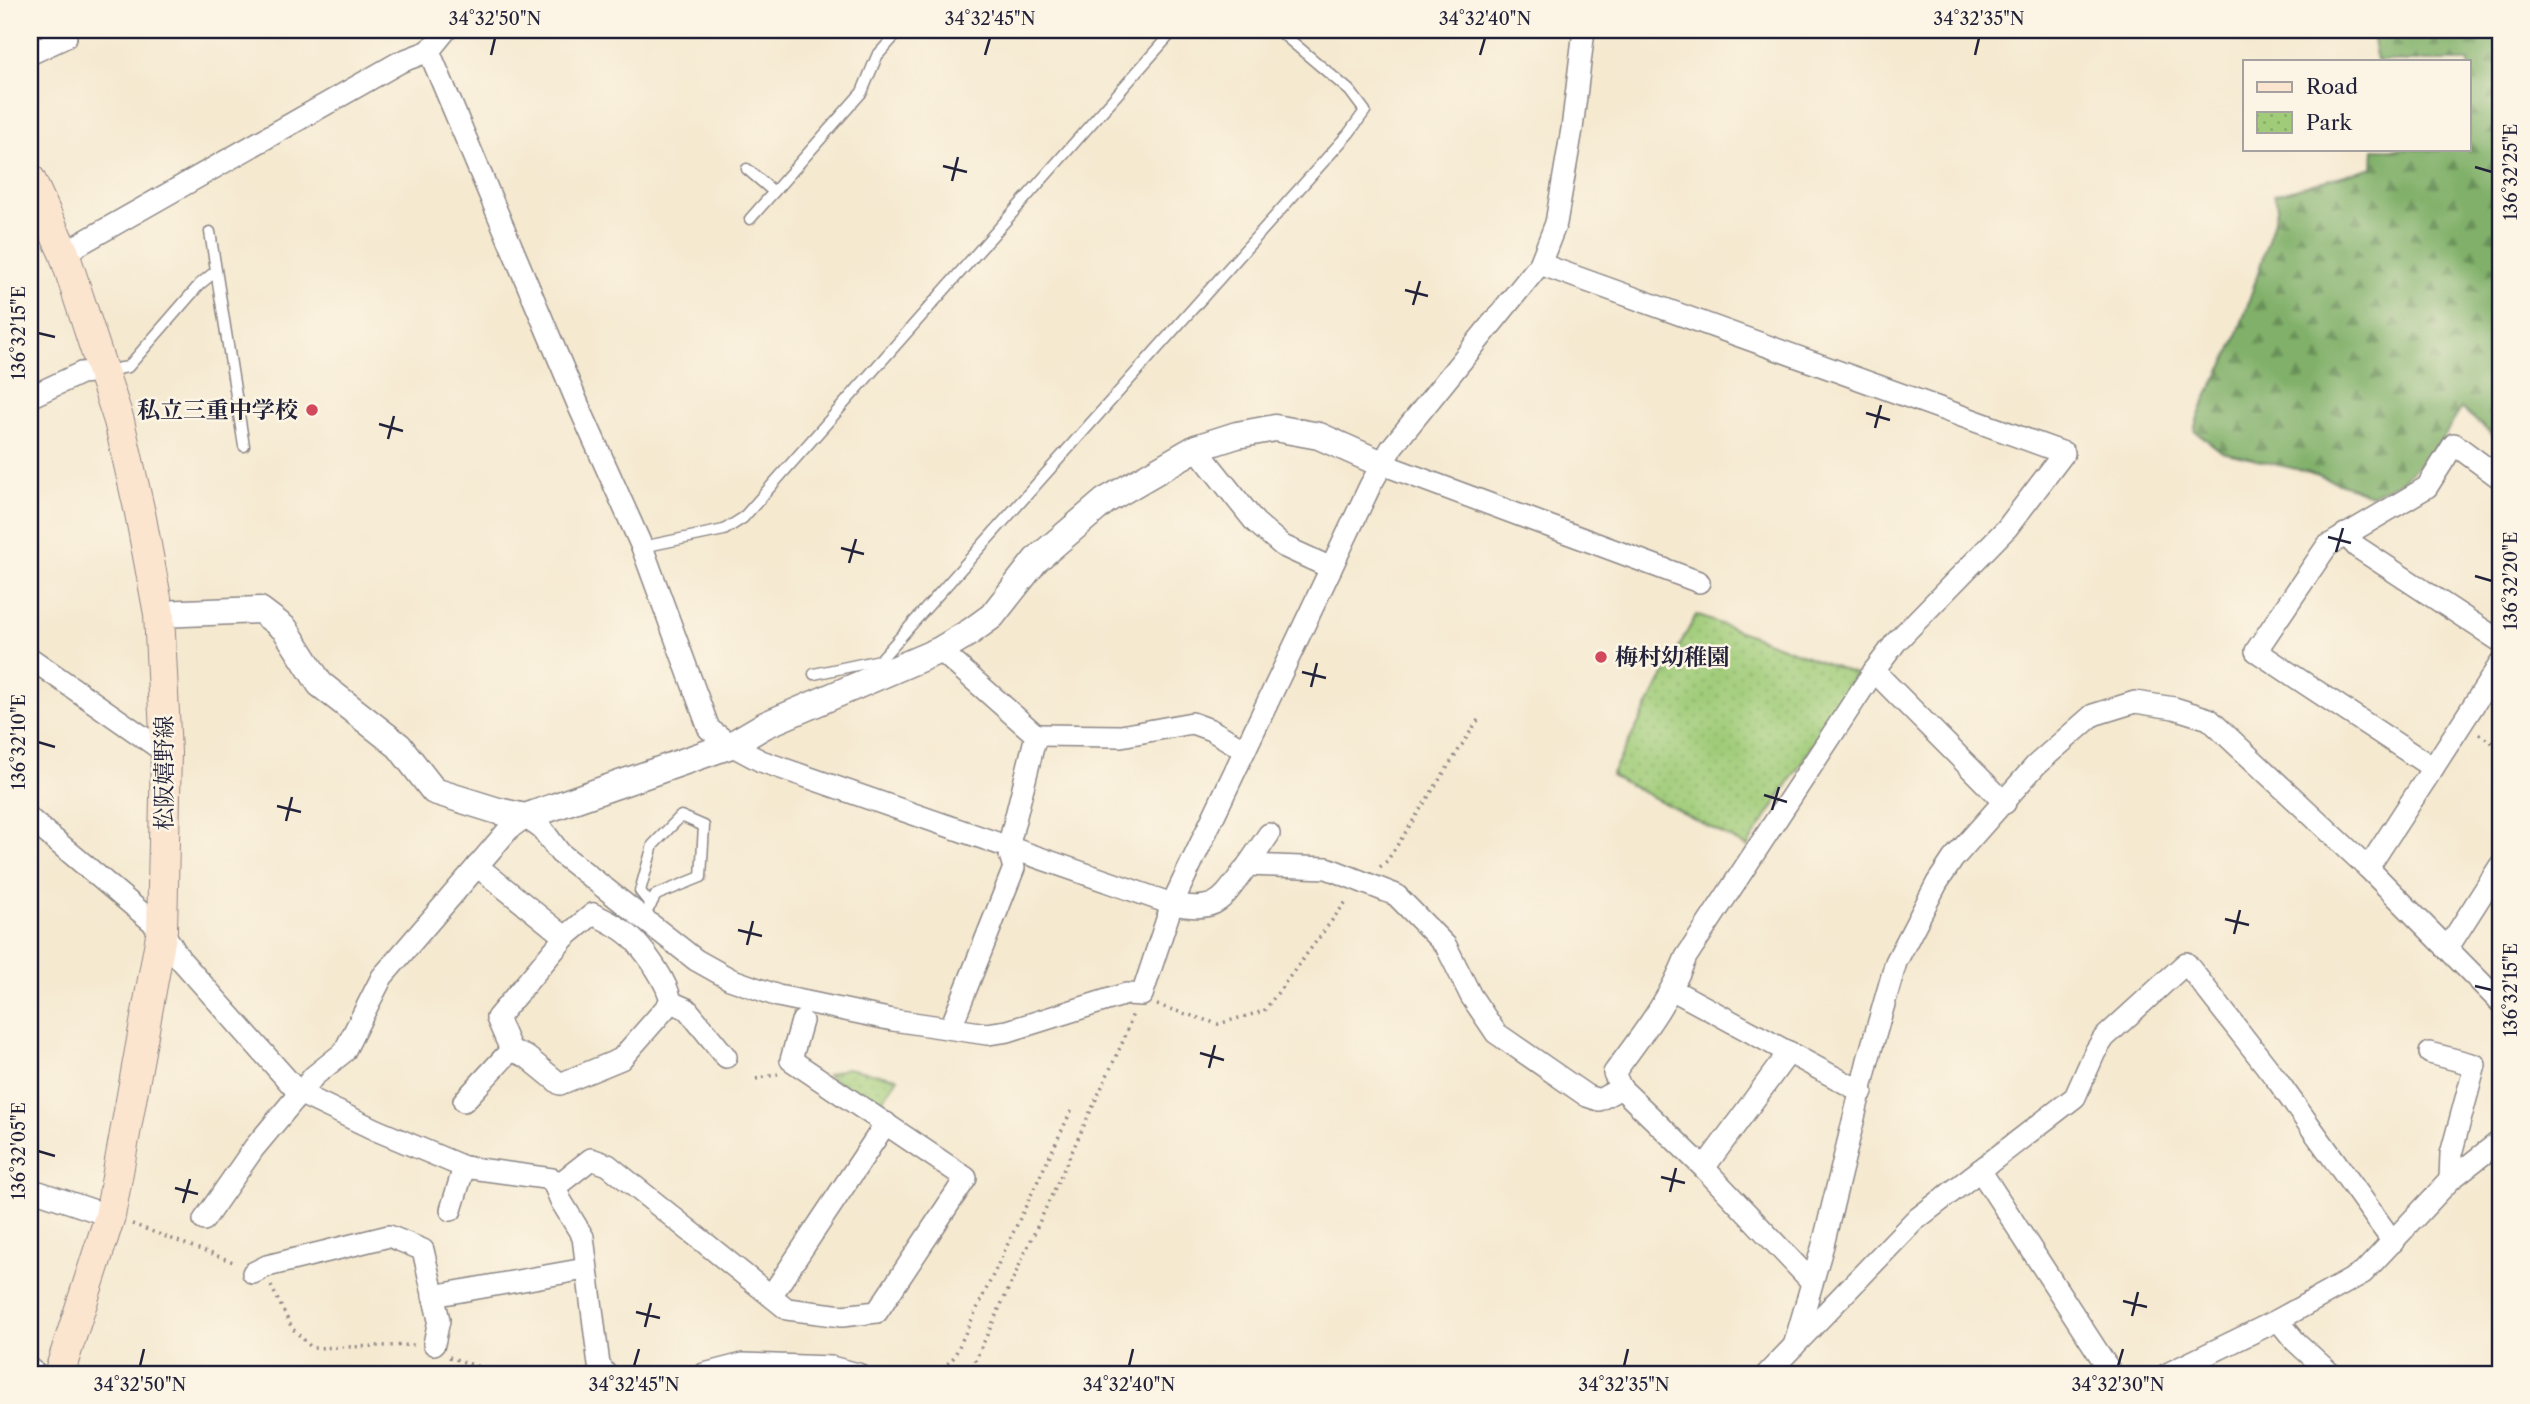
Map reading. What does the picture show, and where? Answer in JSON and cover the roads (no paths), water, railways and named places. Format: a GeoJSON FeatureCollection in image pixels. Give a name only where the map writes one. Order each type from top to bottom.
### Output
{"type":"FeatureCollection","features":[{"type":"Feature","properties":{"kind":"main road","name":"松阪嬉野線"},"geometry":{"type":"LineString","coordinates":[[30,179],[64,253],[119,421],[159,614],[166,753],[162,930],[110,1216],[59,1374]]}},
{"type":"Feature","properties":{"kind":"street"},"geometry":{"type":"LineString","coordinates":[[64,253],[400,62],[429,51],[446,30]]}},
{"type":"Feature","properties":{"kind":"street"},"geometry":{"type":"LineString","coordinates":[[159,614],[260,610],[285,629],[320,684],[399,746],[434,791],[525,817],[542,829],[560,853],[646,912],[696,960],[730,979],[778,996],[893,1020],[987,1034],[1008,1031],[1126,994],[1142,995],[1172,904],[1382,464],[1392,447],[1540,264],[1556,223],[1571,140],[1584,30]]}},
{"type":"Feature","properties":{"kind":"street"},"geometry":{"type":"LineString","coordinates":[[30,54],[66,37]]}},
{"type":"Feature","properties":{"kind":"street"},"geometry":{"type":"LineString","coordinates":[[429,51],[580,409],[642,547],[709,729],[761,761],[1172,904],[1198,909],[1219,902],[1269,834]]}},
{"type":"Feature","properties":{"kind":"street"},"geometry":{"type":"LineString","coordinates":[[1540,264],[2064,453],[2007,528],[1896,642],[1874,671],[1686,957],[1673,990],[1614,1073],[1621,1088],[1704,1168],[1812,1282]]}},
{"type":"Feature","properties":{"kind":"street"},"geometry":{"type":"LineString","coordinates":[[30,397],[81,373],[104,371]]}},
{"type":"Feature","properties":{"kind":"street"},"geometry":{"type":"LineString","coordinates":[[204,1220],[254,1148],[299,1093],[314,1076],[344,1052],[382,977],[509,829],[525,817],[731,745],[765,725],[940,650],[992,616],[1037,560],[1105,501],[1196,448],[1237,435],[1275,428],[1319,436],[1382,464],[1699,582]]}},
{"type":"Feature","properties":{"kind":"street"},"geometry":{"type":"LineString","coordinates":[[2433,768],[2256,651],[2327,546],[2427,487],[2454,444],[2500,478]]}},
{"type":"Feature","properties":{"kind":"street"},"geometry":{"type":"LineString","coordinates":[[1196,448],[1255,522],[1283,546],[1331,568]]}},
{"type":"Feature","properties":{"kind":"street"},"geometry":{"type":"LineString","coordinates":[[2345,534],[2357,547],[2500,641]]}},
{"type":"Feature","properties":{"kind":"street"},"geometry":{"type":"LineString","coordinates":[[940,650],[1036,735],[1121,736],[1192,723],[1212,730],[1245,750]]}},
{"type":"Feature","properties":{"kind":"street"},"geometry":{"type":"LineString","coordinates":[[30,658],[166,753]]}},
{"type":"Feature","properties":{"kind":"street"},"geometry":{"type":"LineString","coordinates":[[2368,868],[2500,664]]}},
{"type":"Feature","properties":{"kind":"street"},"geometry":{"type":"LineString","coordinates":[[1874,671],[2005,803]]}},
{"type":"Feature","properties":{"kind":"street"},"geometry":{"type":"LineString","coordinates":[[1794,1346],[1896,962],[1922,908],[1953,859],[2036,765],[2093,715],[2134,702],[2174,708],[2209,719],[2368,868],[2500,1002]]}},
{"type":"Feature","properties":{"kind":"street"},"geometry":{"type":"LineString","coordinates":[[951,1027],[1014,868],[1008,848],[1036,735]]}},
{"type":"Feature","properties":{"kind":"street"},"geometry":{"type":"LineString","coordinates":[[30,819],[162,930],[180,959],[299,1093],[376,1130],[464,1167],[552,1179],[583,1237],[599,1365],[606,1374]]}},
{"type":"Feature","properties":{"kind":"street"},"geometry":{"type":"LineString","coordinates":[[1248,864],[1327,868],[1396,895],[1446,946],[1471,996],[1496,1033],[1587,1096],[1599,1100],[1621,1088]]}},
{"type":"Feature","properties":{"kind":"street"},"geometry":{"type":"LineString","coordinates":[[477,866],[565,937]]}},
{"type":"Feature","properties":{"kind":"street"},"geometry":{"type":"LineString","coordinates":[[2447,949],[2500,866]]}},
{"type":"Feature","properties":{"kind":"street"},"geometry":{"type":"LineString","coordinates":[[593,914],[612,923],[634,940],[669,989],[671,1002],[621,1059],[560,1084],[527,1057],[511,1049],[497,1018],[565,937],[593,914]]}},
{"type":"Feature","properties":{"kind":"street"},"geometry":{"type":"LineString","coordinates":[[1767,1374],[1914,1222],[2075,1097],[2104,1038],[2186,963],[2277,1080],[2393,1242]]}},
{"type":"Feature","properties":{"kind":"street"},"geometry":{"type":"LineString","coordinates":[[1673,990],[1862,1092]]}},
{"type":"Feature","properties":{"kind":"street"},"geometry":{"type":"LineString","coordinates":[[671,1002],[687,1009],[726,1057]]}},
{"type":"Feature","properties":{"kind":"street"},"geometry":{"type":"LineString","coordinates":[[555,1187],[591,1158],[608,1164],[787,1309],[842,1316],[877,1312],[966,1178],[791,1060],[802,1021]]}},
{"type":"Feature","properties":{"kind":"street"},"geometry":{"type":"LineString","coordinates":[[464,1101],[511,1049]]}},
{"type":"Feature","properties":{"kind":"street"},"geometry":{"type":"LineString","coordinates":[[1704,1168],[1788,1052]]}},
{"type":"Feature","properties":{"kind":"street"},"geometry":{"type":"LineString","coordinates":[[2430,1053],[2475,1065],[2451,1154],[2450,1180]]}},
{"type":"Feature","properties":{"kind":"street"},"geometry":{"type":"LineString","coordinates":[[771,1296],[886,1124]]}},
{"type":"Feature","properties":{"kind":"street"},"geometry":{"type":"LineString","coordinates":[[2175,1373],[2278,1321],[2363,1273],[2450,1180],[2500,1140]]}},
{"type":"Feature","properties":{"kind":"street"},"geometry":{"type":"LineString","coordinates":[[451,1210],[464,1167]]}},
{"type":"Feature","properties":{"kind":"street"},"geometry":{"type":"LineString","coordinates":[[1980,1170],[2112,1374]]}},
{"type":"Feature","properties":{"kind":"street"},"geometry":{"type":"LineString","coordinates":[[30,1189],[110,1216]]}},
{"type":"Feature","properties":{"kind":"street"},"geometry":{"type":"LineString","coordinates":[[253,1273],[267,1266],[389,1236],[423,1250],[439,1320],[434,1344]]}},
{"type":"Feature","properties":{"kind":"street"},"geometry":{"type":"LineString","coordinates":[[433,1296],[585,1269]]}},
{"type":"Feature","properties":{"kind":"street"},"geometry":{"type":"LineString","coordinates":[[2278,1321],[2295,1341],[2331,1374]]}},
{"type":"Feature","properties":{"kind":"street"},"geometry":{"type":"LineString","coordinates":[[705,1374],[743,1364],[775,1370],[831,1367],[858,1374]]}},
{"type":"Feature","properties":{"kind":"street"},"geometry":{"type":"LineString","coordinates":[[30,1369],[36,1374]]}},
{"type":"Feature","properties":{"kind":"lane"},"geometry":{"type":"LineString","coordinates":[[750,219],[862,92],[877,56],[900,30]]}},
{"type":"Feature","properties":{"kind":"lane"},"geometry":{"type":"LineString","coordinates":[[642,547],[724,530],[743,518],[1174,30]]}},
{"type":"Feature","properties":{"kind":"lane"},"geometry":{"type":"LineString","coordinates":[[814,674],[880,660],[1349,133],[1365,111],[1350,91],[1278,30]]}},
{"type":"Feature","properties":{"kind":"lane"},"geometry":{"type":"LineString","coordinates":[[747,169],[774,192]]}},
{"type":"Feature","properties":{"kind":"lane"},"geometry":{"type":"LineString","coordinates":[[210,232],[244,446]]}},
{"type":"Feature","properties":{"kind":"lane"},"geometry":{"type":"LineString","coordinates":[[104,371],[128,368],[200,284],[216,271]]}},
{"type":"Feature","properties":{"kind":"lane"},"geometry":{"type":"LineString","coordinates":[[681,816],[704,826],[701,877],[656,895],[646,912],[640,891],[653,845],[681,816]]}},
{"type":"Feature","properties":{"kind":"place","name":"私立三重中学校"},"geometry":{"type":"Point","coordinates":[312,410]}},
{"type":"Feature","properties":{"kind":"place","name":"梅村幼稚園"},"geometry":{"type":"Point","coordinates":[1601,657]}}]}
